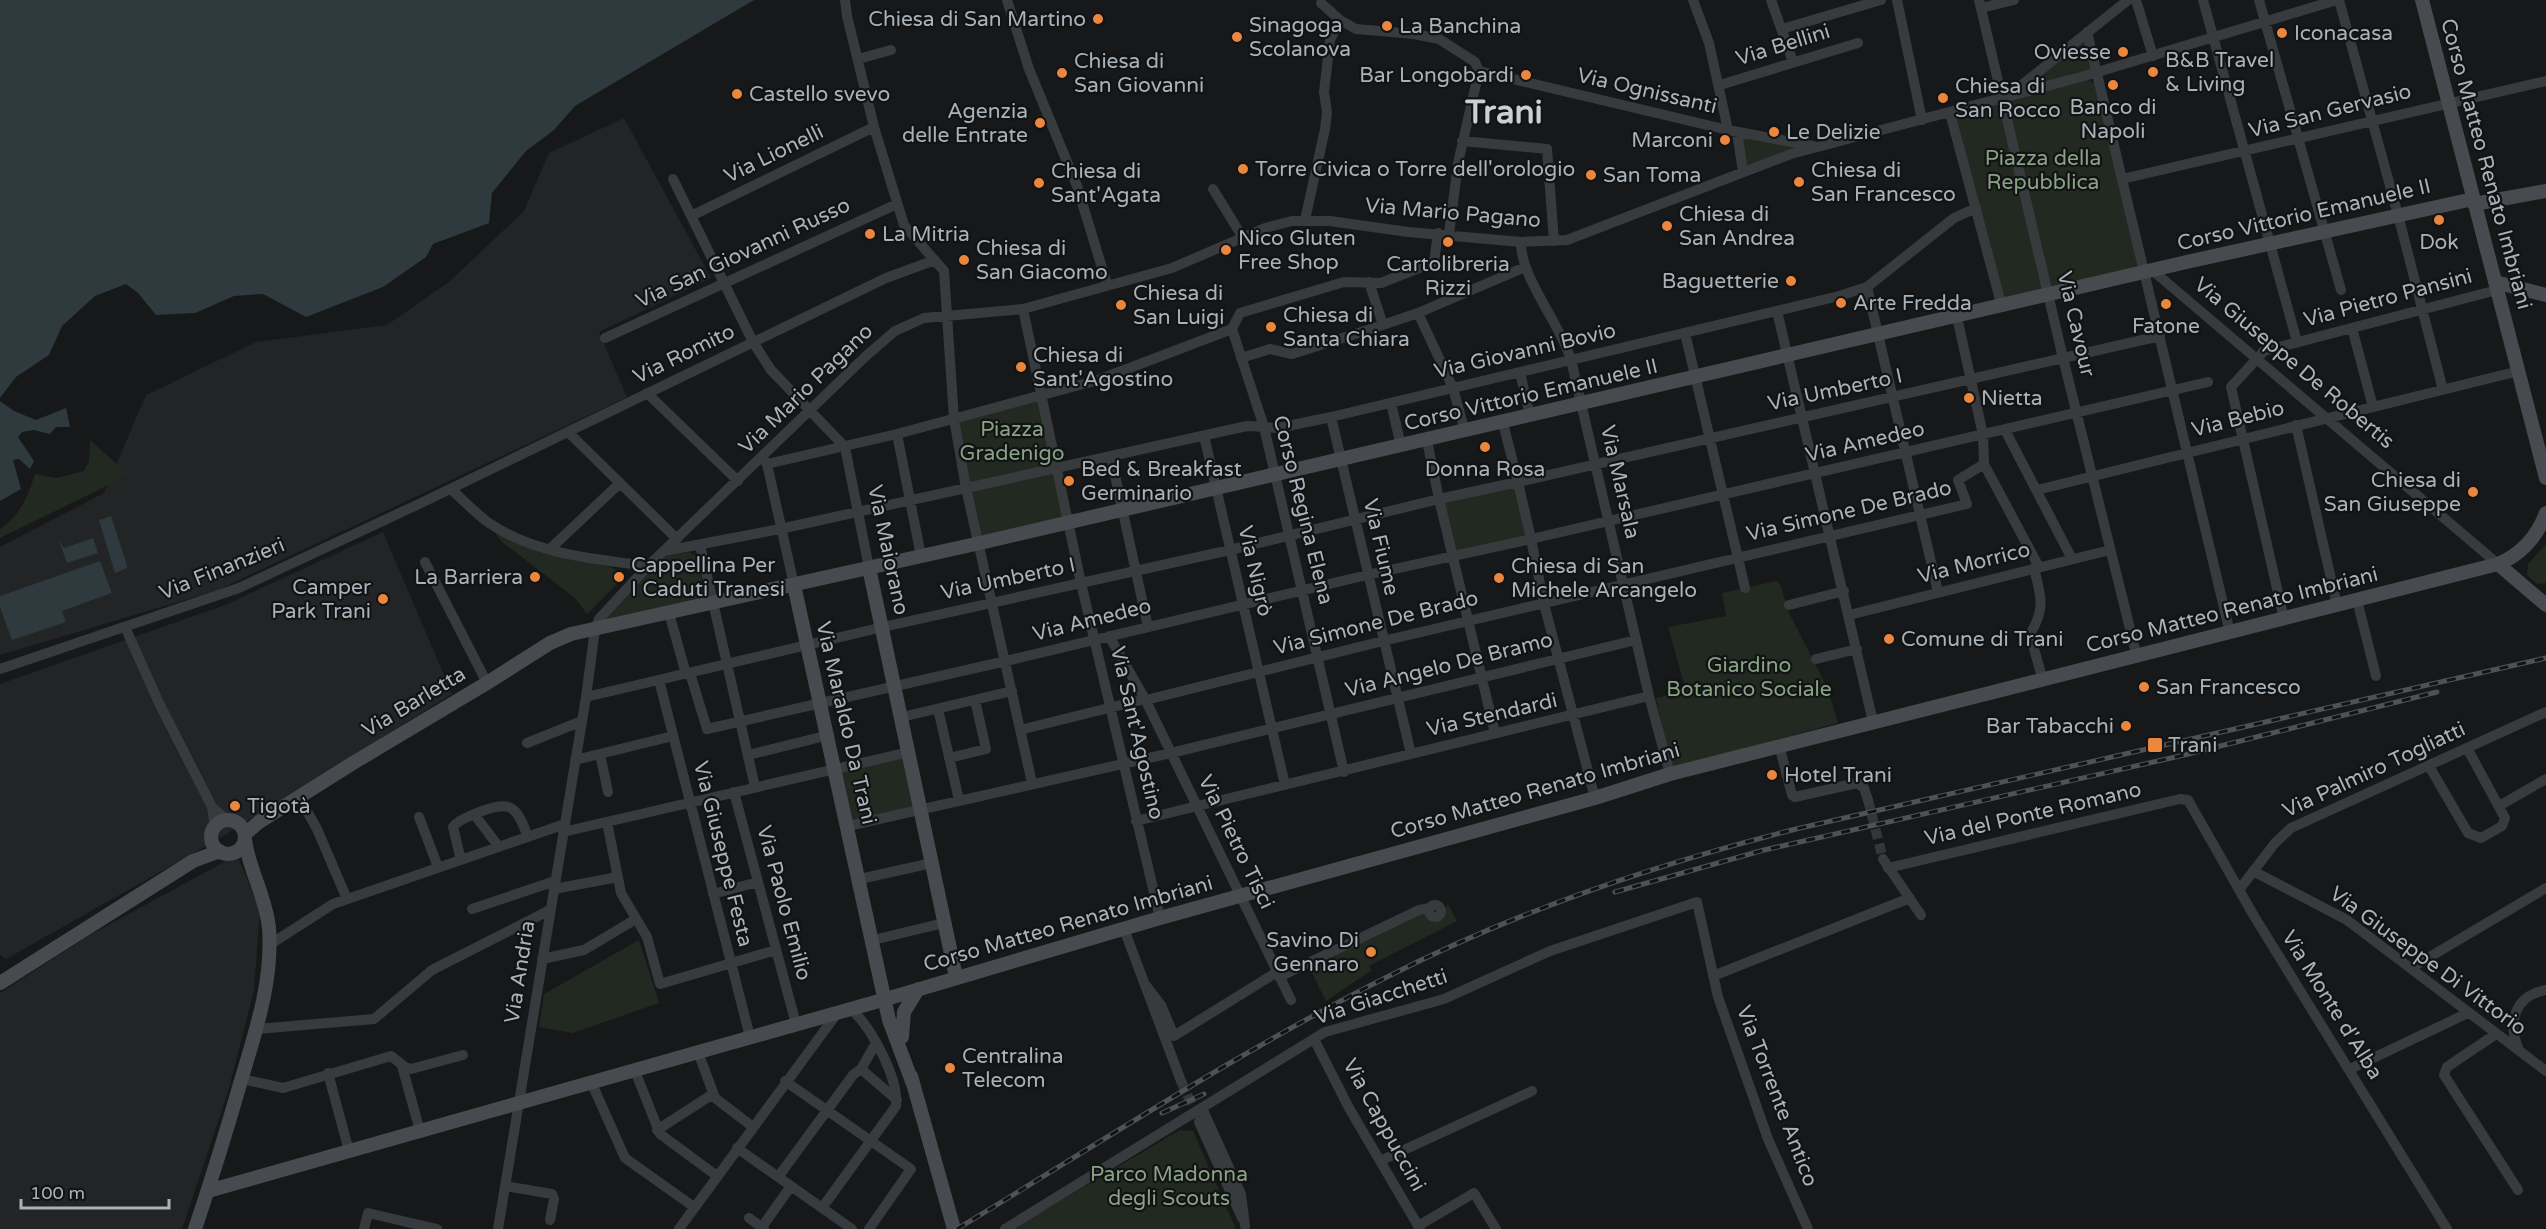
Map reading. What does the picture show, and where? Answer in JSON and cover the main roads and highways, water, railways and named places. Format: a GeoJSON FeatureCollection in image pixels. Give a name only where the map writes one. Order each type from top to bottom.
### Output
{"type":"FeatureCollection","features":[{"type":"Feature","properties":{"kind":"tunnel"},"geometry":{"type":"LineString","coordinates":[[1868,800],[1883,859]]}},
{"type":"Feature","properties":{"kind":"tunnel"},"geometry":{"type":"LineString","coordinates":[[1181,1081],[1198,1119]]}},
{"type":"Feature","properties":{"kind":"railway"},"geometry":{"type":"LineString","coordinates":[[957,1229],[1171,1098],[1335,1004],[1439,952],[1539,909],[1589,891],[1692,857],[1796,829],[2546,658]]}},
{"type":"Feature","properties":{"kind":"railway"},"geometry":{"type":"LineString","coordinates":[[1615,892],[1764,850],[2180,756],[2437,692]]}},
{"type":"Feature","properties":{"kind":"railway"},"geometry":{"type":"LineString","coordinates":[[1162,1113],[1204,1094]]}},
{"type":"Feature","properties":{"kind":"place","name":"Chiesa di San Martino"},"geometry":{"type":"Point","coordinates":[1098,19]}},
{"type":"Feature","properties":{"kind":"place","name":"La Banchina"},"geometry":{"type":"Point","coordinates":[1387,26]}},
{"type":"Feature","properties":{"kind":"place","name":"Iconacasa"},"geometry":{"type":"Point","coordinates":[2282,33]}},
{"type":"Feature","properties":{"kind":"place","name":"Sinagoga Scolanova"},"geometry":{"type":"Point","coordinates":[1237,37]}},
{"type":"Feature","properties":{"kind":"place","name":"Oviesse"},"geometry":{"type":"Point","coordinates":[2123,52]}},
{"type":"Feature","properties":{"kind":"place","name":"B&B Travel & Living"},"geometry":{"type":"Point","coordinates":[2153,72]}},
{"type":"Feature","properties":{"kind":"place","name":"Chiesa di San Giovanni"},"geometry":{"type":"Point","coordinates":[1062,73]}},
{"type":"Feature","properties":{"kind":"place","name":"Bar Longobardi"},"geometry":{"type":"Point","coordinates":[1526,75]}},
{"type":"Feature","properties":{"kind":"place","name":"Banco di Napoli"},"geometry":{"type":"Point","coordinates":[2113,85]}},
{"type":"Feature","properties":{"kind":"place","name":"Castello svevo"},"geometry":{"type":"Point","coordinates":[737,94]}},
{"type":"Feature","properties":{"kind":"place","name":"Chiesa di San Rocco"},"geometry":{"type":"Point","coordinates":[1943,98]}},
{"type":"Feature","properties":{"kind":"place","name":"Agenzia delle Entrate"},"geometry":{"type":"Point","coordinates":[1040,123]}},
{"type":"Feature","properties":{"kind":"place","name":"Le Delizie"},"geometry":{"type":"Point","coordinates":[1774,132]}},
{"type":"Feature","properties":{"kind":"place","name":"Marconi"},"geometry":{"type":"Point","coordinates":[1725,140]}},
{"type":"Feature","properties":{"kind":"place","name":"Torre Civica o Torre dell'orologio"},"geometry":{"type":"Point","coordinates":[1243,169]}},
{"type":"Feature","properties":{"kind":"place","name":"San Toma"},"geometry":{"type":"Point","coordinates":[1591,175]}},
{"type":"Feature","properties":{"kind":"place","name":"Chiesa di San Francesco"},"geometry":{"type":"Point","coordinates":[1799,182]}},
{"type":"Feature","properties":{"kind":"place","name":"Chiesa di Sant'Agata"},"geometry":{"type":"Point","coordinates":[1039,183]}},
{"type":"Feature","properties":{"kind":"place","name":"Dok"},"geometry":{"type":"Point","coordinates":[2439,220]}},
{"type":"Feature","properties":{"kind":"place","name":"Chiesa di San Andrea"},"geometry":{"type":"Point","coordinates":[1667,226]}},
{"type":"Feature","properties":{"kind":"place","name":"La Mitria"},"geometry":{"type":"Point","coordinates":[870,234]}},
{"type":"Feature","properties":{"kind":"place","name":"Cartolibreria Rizzi"},"geometry":{"type":"Point","coordinates":[1448,242]}},
{"type":"Feature","properties":{"kind":"place","name":"Nico Gluten Free Shop"},"geometry":{"type":"Point","coordinates":[1226,250]}},
{"type":"Feature","properties":{"kind":"place","name":"Chiesa di San Giacomo"},"geometry":{"type":"Point","coordinates":[964,260]}},
{"type":"Feature","properties":{"kind":"place","name":"Baguetterie"},"geometry":{"type":"Point","coordinates":[1791,281]}},
{"type":"Feature","properties":{"kind":"place","name":"Arte Fredda"},"geometry":{"type":"Point","coordinates":[1841,303]}},
{"type":"Feature","properties":{"kind":"place","name":"Fatone"},"geometry":{"type":"Point","coordinates":[2166,304]}},
{"type":"Feature","properties":{"kind":"place","name":"Chiesa di San Luigi"},"geometry":{"type":"Point","coordinates":[1121,305]}},
{"type":"Feature","properties":{"kind":"place","name":"Chiesa di Santa Chiara"},"geometry":{"type":"Point","coordinates":[1271,327]}},
{"type":"Feature","properties":{"kind":"place","name":"Chiesa di Sant'Agostino"},"geometry":{"type":"Point","coordinates":[1021,367]}},
{"type":"Feature","properties":{"kind":"place","name":"Nietta"},"geometry":{"type":"Point","coordinates":[1969,398]}},
{"type":"Feature","properties":{"kind":"place","name":"Donna Rosa"},"geometry":{"type":"Point","coordinates":[1485,447]}},
{"type":"Feature","properties":{"kind":"place","name":"Bed & Breakfast Germinario"},"geometry":{"type":"Point","coordinates":[1069,481]}},
{"type":"Feature","properties":{"kind":"place","name":"Chiesa di San Giuseppe"},"geometry":{"type":"Point","coordinates":[2473,492]}},
{"type":"Feature","properties":{"kind":"place","name":"La Barriera"},"geometry":{"type":"Point","coordinates":[535,577]}},
{"type":"Feature","properties":{"kind":"place","name":"Cappellina Per I Caduti Tranesi"},"geometry":{"type":"Point","coordinates":[619,577]}},
{"type":"Feature","properties":{"kind":"place","name":"Chiesa di San Michele Arcangelo"},"geometry":{"type":"Point","coordinates":[1499,578]}},
{"type":"Feature","properties":{"kind":"place","name":"Camper Park Trani"},"geometry":{"type":"Point","coordinates":[383,599]}},
{"type":"Feature","properties":{"kind":"place","name":"Comune di Trani"},"geometry":{"type":"Point","coordinates":[1889,639]}},
{"type":"Feature","properties":{"kind":"place","name":"San Francesco"},"geometry":{"type":"Point","coordinates":[2144,687]}},
{"type":"Feature","properties":{"kind":"place","name":"Bar Tabacchi"},"geometry":{"type":"Point","coordinates":[2126,726]}},
{"type":"Feature","properties":{"kind":"place","name":"Trani"},"geometry":{"type":"Point","coordinates":[2155,745]}},
{"type":"Feature","properties":{"kind":"place","name":"Hotel Trani"},"geometry":{"type":"Point","coordinates":[1772,775]}},
{"type":"Feature","properties":{"kind":"place","name":"Tigotà"},"geometry":{"type":"Point","coordinates":[235,806]}},
{"type":"Feature","properties":{"kind":"place","name":"Savino Di Gennaro"},"geometry":{"type":"Point","coordinates":[1371,952]}},
{"type":"Feature","properties":{"kind":"place","name":"Centralina Telecom"},"geometry":{"type":"Point","coordinates":[950,1068]}},
{"type":"Feature","properties":{"kind":"district","name":"Trani"},"geometry":{"type":"Point","coordinates":[1504,112]}},
{"type":"Feature","properties":{"kind":"park label","name":"Piazza della Repubblica"},"geometry":{"type":"Point","coordinates":[2043,170]}},
{"type":"Feature","properties":{"kind":"park label","name":"Piazza Gradenigo"},"geometry":{"type":"Point","coordinates":[1012,441]}},
{"type":"Feature","properties":{"kind":"park label","name":"Giardino Botanico Sociale"},"geometry":{"type":"Point","coordinates":[1749,677]}},
{"type":"Feature","properties":{"kind":"park label","name":"Parco Madonna degli Scouts"},"geometry":{"type":"Point","coordinates":[1169,1186]}}]}
